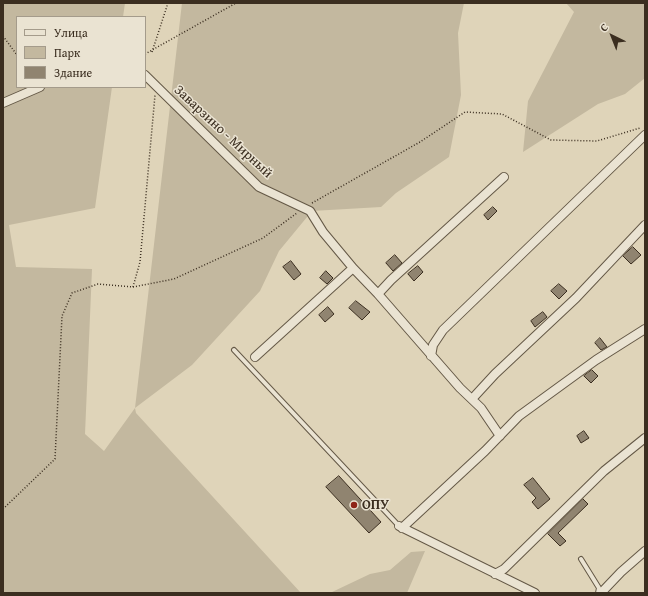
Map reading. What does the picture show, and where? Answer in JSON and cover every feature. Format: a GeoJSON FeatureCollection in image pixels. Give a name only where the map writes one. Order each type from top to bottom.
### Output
{"type":"FeatureCollection","features":[{"type":"Feature","properties":{"kind":"street","name":"Заварзино - Мирный"},"geometry":{"type":"LineString","coordinates":[[146,76],[259,187],[310,211],[323,232],[353,268],[378,294],[431,356],[481,408],[500,436]]}},
{"type":"Feature","properties":{"kind":"street"},"geometry":{"type":"LineString","coordinates":[[3,104],[38,88]]}},
{"type":"Feature","properties":{"kind":"street"},"geometry":{"type":"LineString","coordinates":[[431,356],[433,345],[443,330],[645,135]]}},
{"type":"Feature","properties":{"kind":"street"},"geometry":{"type":"LineString","coordinates":[[378,294],[391,280],[504,177]]}},
{"type":"Feature","properties":{"kind":"street"},"geometry":{"type":"LineString","coordinates":[[472,399],[494,374],[576,298],[645,225]]}},
{"type":"Feature","properties":{"kind":"street"},"geometry":{"type":"LineString","coordinates":[[255,357],[353,268]]}},
{"type":"Feature","properties":{"kind":"street"},"geometry":{"type":"LineString","coordinates":[[535,593],[401,527],[500,436],[519,416],[620,343],[645,329]]}},
{"type":"Feature","properties":{"kind":"street"},"geometry":{"type":"LineString","coordinates":[[495,574],[504,568],[604,471],[645,438]]}},
{"type":"Feature","properties":{"kind":"street"},"geometry":{"type":"LineString","coordinates":[[601,593],[621,572],[645,551]]}},
{"type":"Feature","properties":{"kind":"lane"},"geometry":{"type":"LineString","coordinates":[[234,350],[401,527]]}},
{"type":"Feature","properties":{"kind":"lane"},"geometry":{"type":"LineString","coordinates":[[581,559],[599,588],[598,593]]}},
{"type":"Feature","properties":{"kind":"path"},"geometry":{"type":"LineString","coordinates":[[152,52],[168,3]]}},
{"type":"Feature","properties":{"kind":"path"},"geometry":{"type":"LineString","coordinates":[[146,54],[152,52],[236,3]]}},
{"type":"Feature","properties":{"kind":"path"},"geometry":{"type":"LineString","coordinates":[[3,36],[16,54]]}},
{"type":"Feature","properties":{"kind":"path"},"geometry":{"type":"LineString","coordinates":[[133,287],[140,262],[156,86]]}},
{"type":"Feature","properties":{"kind":"path"},"geometry":{"type":"LineString","coordinates":[[3,509],[55,459],[62,316],[72,293],[98,284],[133,287],[174,279],[263,238],[303,208],[420,142],[465,112],[502,114],[551,140],[597,141],[645,126]]}},
{"type":"Feature","properties":{"kind":"green space"},"geometry":{"type":"Polygon","coordinates":[[[3,3],[125,3],[123,16],[16,16],[16,88],[112,88],[95,208],[9,225],[16,267],[92,269],[85,434],[104,451],[135,408],[136,413],[301,593],[3,593],[3,3]]]}},
{"type":"Feature","properties":{"kind":"green space"},"geometry":{"type":"Polygon","coordinates":[[[182,3],[464,3],[458,33],[461,95],[449,157],[396,193],[381,207],[312,211],[279,251],[260,291],[192,365],[135,408],[182,3]]]}},
{"type":"Feature","properties":{"kind":"green space"},"geometry":{"type":"Polygon","coordinates":[[[566,3],[645,3],[645,78],[625,94],[598,104],[523,152],[528,101],[574,12],[566,3]]]}},
{"type":"Feature","properties":{"kind":"green space"},"geometry":{"type":"Polygon","coordinates":[[[425,551],[407,593],[330,593],[370,574],[390,570],[411,552],[425,551]]]}},
{"type":"Feature","properties":{"kind":"building"},"geometry":{"type":"Polygon","coordinates":[[[493,207],[497,211],[488,220],[484,215],[493,207]]]}},
{"type":"Feature","properties":{"kind":"building"},"geometry":{"type":"Polygon","coordinates":[[[633,247],[641,255],[631,264],[623,256],[633,247]]]}},
{"type":"Feature","properties":{"kind":"building"},"geometry":{"type":"Polygon","coordinates":[[[395,255],[402,263],[393,271],[386,263],[395,255]]]}},
{"type":"Feature","properties":{"kind":"building"},"geometry":{"type":"Polygon","coordinates":[[[291,261],[301,274],[294,280],[283,267],[291,261]]]}},
{"type":"Feature","properties":{"kind":"building"},"geometry":{"type":"Polygon","coordinates":[[[418,266],[423,272],[414,281],[408,274],[418,266]]]}},
{"type":"Feature","properties":{"kind":"building"},"geometry":{"type":"Polygon","coordinates":[[[326,271],[333,278],[327,284],[320,278],[326,271]]]}},
{"type":"Feature","properties":{"kind":"building"},"geometry":{"type":"Polygon","coordinates":[[[559,284],[567,291],[559,299],[551,291],[559,284]]]}},
{"type":"Feature","properties":{"kind":"building"},"geometry":{"type":"Polygon","coordinates":[[[356,301],[370,312],[362,320],[349,308],[356,301]]]}},
{"type":"Feature","properties":{"kind":"building"},"geometry":{"type":"Polygon","coordinates":[[[328,307],[334,314],[325,322],[319,315],[328,307]]]}},
{"type":"Feature","properties":{"kind":"building"},"geometry":{"type":"Polygon","coordinates":[[[543,312],[547,317],[535,327],[531,321],[543,312]]]}},
{"type":"Feature","properties":{"kind":"building"},"geometry":{"type":"Polygon","coordinates":[[[600,338],[607,347],[601,350],[595,343],[600,338]]]}},
{"type":"Feature","properties":{"kind":"building"},"geometry":{"type":"Polygon","coordinates":[[[592,370],[598,376],[591,383],[584,376],[592,370]]]}},
{"type":"Feature","properties":{"kind":"building"},"geometry":{"type":"Polygon","coordinates":[[[584,431],[589,438],[581,443],[577,436],[584,431]]]}},
{"type":"Feature","properties":{"kind":"building","name":"ОПУ"},"geometry":{"type":"Polygon","coordinates":[[[339,476],[381,522],[369,533],[326,487],[339,476]]]}},
{"type":"Feature","properties":{"kind":"building"},"geometry":{"type":"Polygon","coordinates":[[[533,478],[550,499],[538,509],[532,502],[536,498],[524,485],[533,478]]]}},
{"type":"Feature","properties":{"kind":"building"},"geometry":{"type":"Polygon","coordinates":[[[583,499],[588,504],[558,533],[566,541],[560,546],[548,534],[583,499]]]}},
{"type":"Feature","properties":{"kind":"place","name":"ОПУ"},"geometry":{"type":"Point","coordinates":[354,505]}}]}
